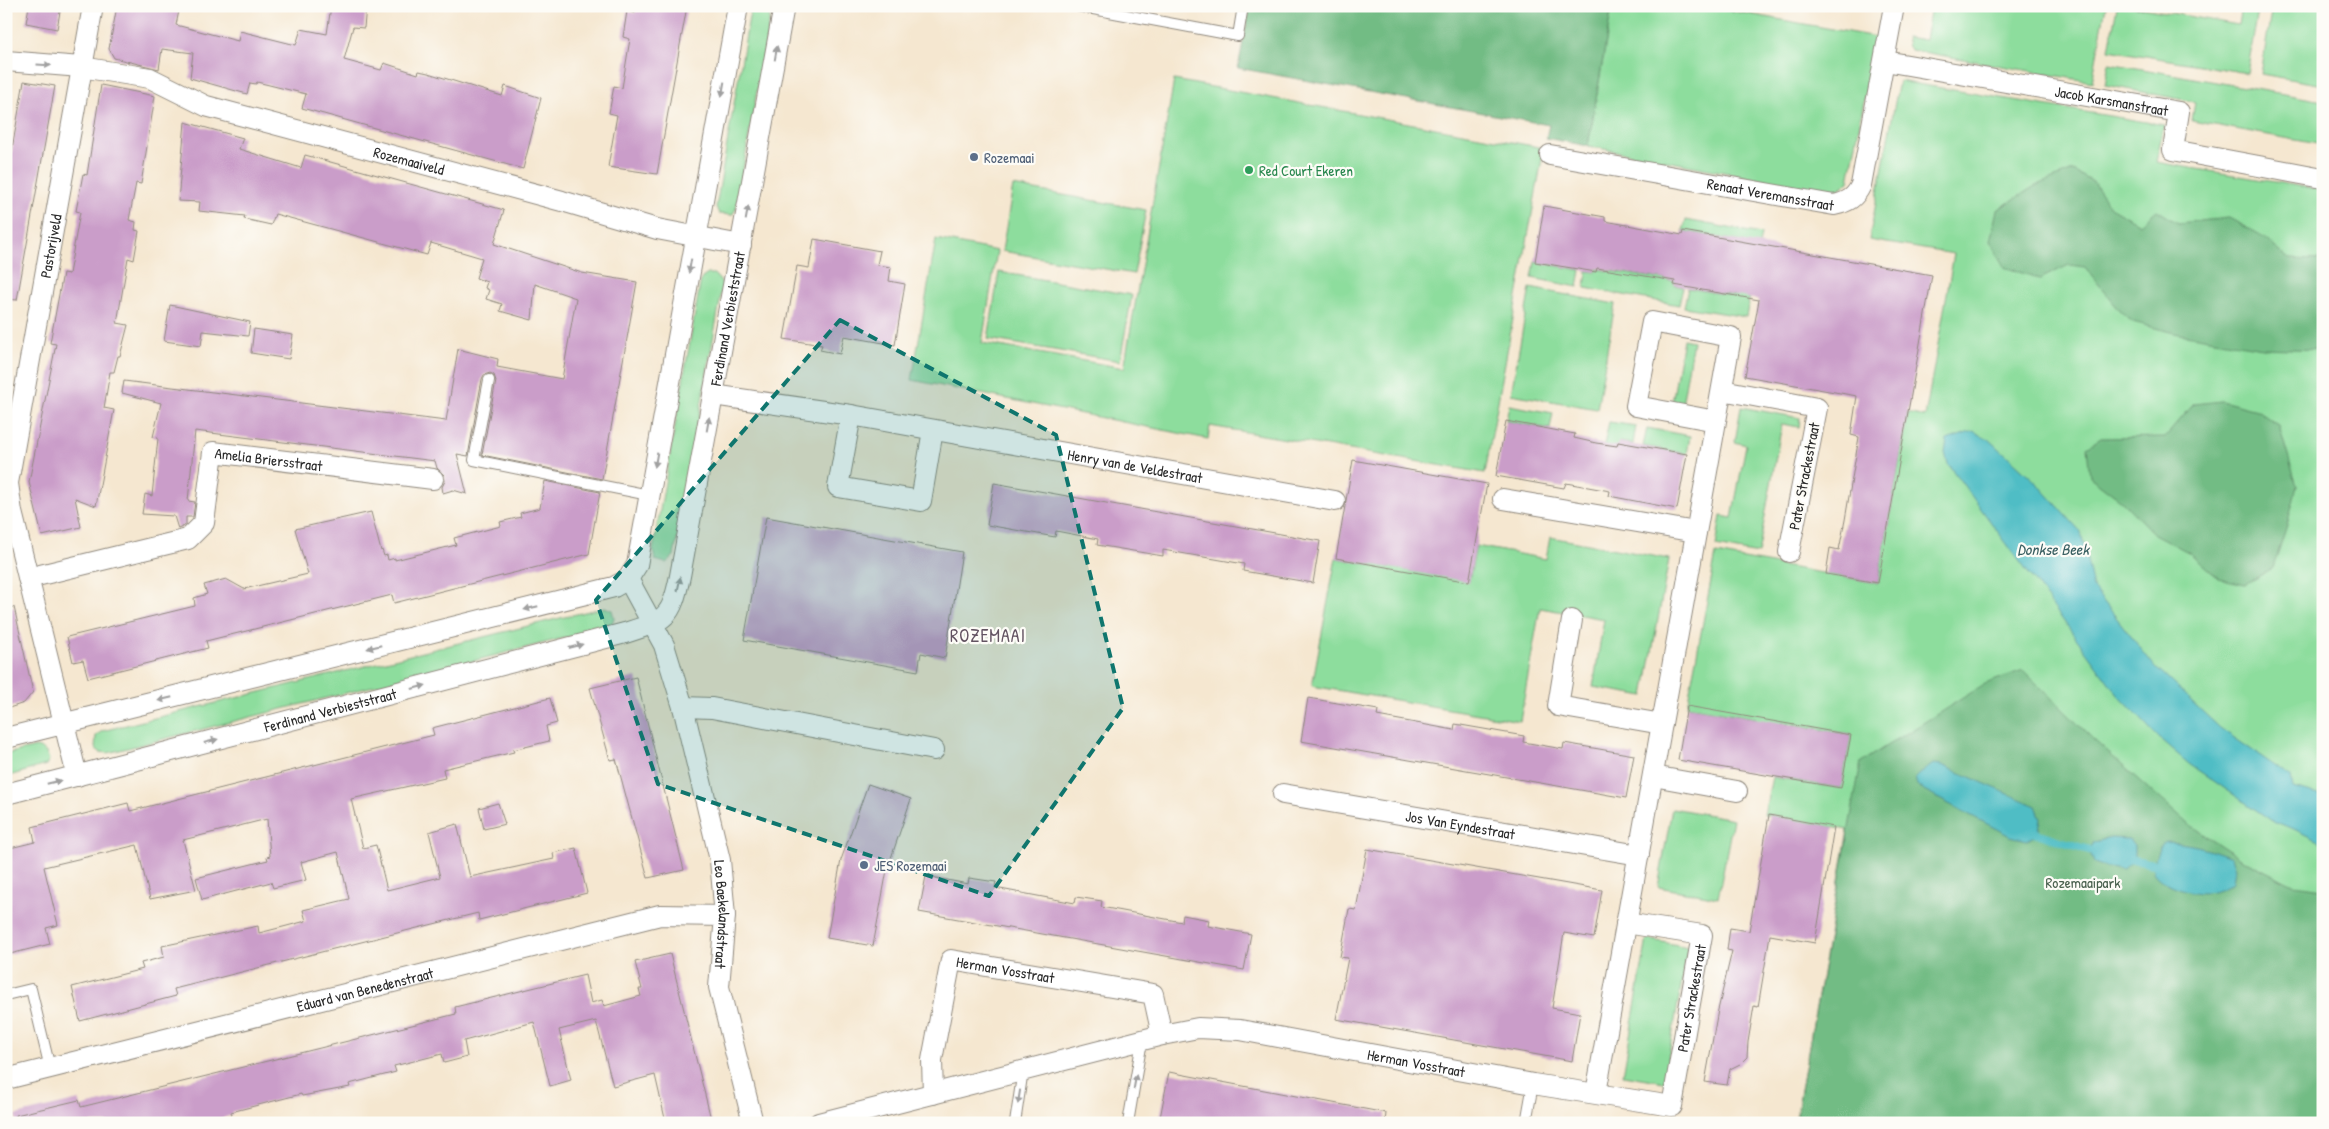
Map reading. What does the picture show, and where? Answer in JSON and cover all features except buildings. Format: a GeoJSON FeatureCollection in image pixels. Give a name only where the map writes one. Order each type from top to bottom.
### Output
{"type":"FeatureCollection","features":[{"type":"Feature","properties":{"kind":"street","name":"Pastorijveld"},"geometry":{"type":"LineString","coordinates":[[7,483],[93,6]]}},
{"type":"Feature","properties":{"kind":"street"},"geometry":{"type":"LineString","coordinates":[[6,738],[614,587],[628,579],[637,565],[738,6]]}},
{"type":"Feature","properties":{"kind":"street","name":"Ferdinand Verbieststraat"},"geometry":{"type":"LineString","coordinates":[[6,794],[625,633],[655,624],[664,619],[673,606],[677,591],[784,6]]}},
{"type":"Feature","properties":{"kind":"street","name":"Renaat Veremansstraat"},"geometry":{"type":"LineString","coordinates":[[1550,155],[1834,205],[1846,203],[1856,196],[1861,185],[1894,6]]}},
{"type":"Feature","properties":{"kind":"street","name":"Rozemaaiveld"},"geometry":{"type":"LineString","coordinates":[[6,61],[81,67],[150,78],[206,106],[562,201],[657,229],[741,245]]}},
{"type":"Feature","properties":{"kind":"street","name":"Jacob Karsmanstraat"},"geometry":{"type":"LineString","coordinates":[[1884,61],[2179,112],[2173,150],[2323,178]]}},
{"type":"Feature","properties":{"kind":"street"},"geometry":{"type":"LineString","coordinates":[[1596,1093],[1652,776],[1662,724],[1731,337],[1652,322],[1636,406],[1716,421]]}},
{"type":"Feature","properties":{"kind":"street","name":"Pater Strackestraat"},"geometry":{"type":"LineString","coordinates":[[1722,390],[1817,408],[1789,552]]}},
{"type":"Feature","properties":{"kind":"street","name":"Henry van de Veldestraat"},"geometry":{"type":"LineString","coordinates":[[713,396],[851,415],[1335,501]]}},
{"type":"Feature","properties":{"kind":"street"},"geometry":{"type":"LineString","coordinates":[[851,415],[838,487],[921,501],[933,430]]}},
{"type":"Feature","properties":{"kind":"street","name":"Amelia Briersstraat"},"geometry":{"type":"LineString","coordinates":[[28,578],[188,539],[204,523],[213,452],[433,479]]}},
{"type":"Feature","properties":{"kind":"street"},"geometry":{"type":"LineString","coordinates":[[7,483],[12,512],[77,776]]}},
{"type":"Feature","properties":{"kind":"street"},"geometry":{"type":"LineString","coordinates":[[1504,499],[1696,532]]}},
{"type":"Feature","properties":{"kind":"street"},"geometry":{"type":"LineString","coordinates":[[628,579],[655,624]]}},
{"type":"Feature","properties":{"kind":"street"},"geometry":{"type":"LineString","coordinates":[[1572,620],[1558,706],[1662,724]]}},
{"type":"Feature","properties":{"kind":"street","name":"Leo Baekelandstraat"},"geometry":{"type":"LineString","coordinates":[[655,624],[664,645],[683,707],[720,860],[725,916],[720,987],[752,1123]]}},
{"type":"Feature","properties":{"kind":"street"},"geometry":{"type":"LineString","coordinates":[[683,707],[712,708],[934,750]]}},
{"type":"Feature","properties":{"kind":"street"},"geometry":{"type":"LineString","coordinates":[[1652,776],[1737,791]]}},
{"type":"Feature","properties":{"kind":"street","name":"Jos Van Eyndestraat"},"geometry":{"type":"LineString","coordinates":[[1283,794],[1639,855]]}},
{"type":"Feature","properties":{"kind":"street","name":"Eduard van Benedenstraat"},"geometry":{"type":"LineString","coordinates":[[6,1079],[660,915],[725,916]]}},
{"type":"Feature","properties":{"kind":"street","name":"Pater Strackestraat"},"geometry":{"type":"LineString","coordinates":[[1626,923],[1702,935],[1672,1106]]}},
{"type":"Feature","properties":{"kind":"street","name":"Herman Vosstraat"},"geometry":{"type":"LineString","coordinates":[[933,1094],[932,1060],[951,960],[1153,994],[1162,1035]]}},
{"type":"Feature","properties":{"kind":"street","name":"Herman Vosstraat"},"geometry":{"type":"LineString","coordinates":[[819,1123],[1162,1035],[1198,1028],[1240,1030],[1533,1084],[1672,1106]]}},
{"type":"Feature","properties":{"kind":"lane"},"geometry":{"type":"LineString","coordinates":[[1077,6],[1238,36],[1243,6]]}},
{"type":"Feature","properties":{"kind":"lane"},"geometry":{"type":"LineString","coordinates":[[490,380],[474,460],[649,495]]}},
{"type":"Feature","properties":{"kind":"lane"},"geometry":{"type":"LineString","coordinates":[[6,995],[31,989],[50,1068]]}},
{"type":"Feature","properties":{"kind":"lane"},"geometry":{"type":"LineString","coordinates":[[1128,1123],[1142,1041]]}},
{"type":"Feature","properties":{"kind":"lane"},"geometry":{"type":"LineString","coordinates":[[1015,1123],[1023,1070]]}},
{"type":"Feature","properties":{"kind":"lane"},"geometry":{"type":"LineString","coordinates":[[1526,1123],[1533,1084]]}},
{"type":"Feature","properties":{"kind":"highlighted area"},"geometry":{"type":"Polygon","coordinates":[[[840,320],[1056,435],[1123,708],[989,896],[658,784],[596,600],[840,320]]]}},
{"type":"Feature","properties":{"kind":"green space"},"geometry":{"type":"Polygon","coordinates":[[[751,6],[772,6],[736,209],[732,215],[719,214],[716,207],[751,6]]]}},
{"type":"Feature","properties":{"kind":"green space"},"geometry":{"type":"Polygon","coordinates":[[[1250,6],[1612,6],[1588,146],[1546,138],[1549,125],[1238,68],[1250,6]]]}},
{"type":"Feature","properties":{"kind":"green space"},"geometry":{"type":"Polygon","coordinates":[[[1612,6],[1705,6],[1876,37],[1849,181],[1839,189],[1822,191],[1588,146],[1612,6]]]}},
{"type":"Feature","properties":{"kind":"green space"},"geometry":{"type":"Polygon","coordinates":[[[1931,6],[2106,6],[2092,82],[1911,50],[1908,47],[1906,37],[1925,40],[1931,6]]]}},
{"type":"Feature","properties":{"kind":"green space"},"geometry":{"type":"Polygon","coordinates":[[[2117,6],[2131,6],[2238,25],[2241,6],[2259,6],[2247,73],[2109,50],[2117,6]]]}},
{"type":"Feature","properties":{"kind":"green space"},"geometry":{"type":"Polygon","coordinates":[[[2272,6],[2323,6],[2323,85],[2261,74],[2272,6]]]}},
{"type":"Feature","properties":{"kind":"green space"},"geometry":{"type":"Polygon","coordinates":[[[2109,63],[2323,101],[2323,145],[2192,121],[2195,102],[2105,85],[2109,63]]]}},
{"type":"Feature","properties":{"kind":"green space"},"geometry":{"type":"Polygon","coordinates":[[[1174,80],[1544,148],[1485,473],[1210,426],[1208,439],[912,380],[936,239],[997,251],[982,343],[1124,368],[1174,80]]]}},
{"type":"Feature","properties":{"kind":"green space","name":"Rozemaaipark"},"geometry":{"type":"Polygon","coordinates":[[[1899,81],[2164,125],[2156,162],[2323,190],[2323,1123],[1795,1123],[1848,830],[1764,815],[1772,777],[1841,788],[1851,735],[1783,722],[1781,727],[1756,723],[1756,718],[1687,706],[1716,554],[1878,583],[1908,413],[1925,417],[1954,254],[1869,240],[1899,81]]]}},
{"type":"Feature","properties":{"kind":"green space"},"geometry":{"type":"Polygon","coordinates":[[[2073,171],[2093,182],[2110,207],[2140,224],[2157,210],[2178,223],[2229,218],[2259,234],[2289,259],[2323,260],[2323,350],[2262,348],[2174,333],[2133,322],[2120,311],[2085,267],[2069,265],[2040,279],[2004,267],[1990,241],[1997,210],[2035,186],[2073,171]]]}},
{"type":"Feature","properties":{"kind":"green space"},"geometry":{"type":"Polygon","coordinates":[[[1013,186],[1146,210],[1134,274],[1002,251],[1013,186]]]}},
{"type":"Feature","properties":{"kind":"green space"},"geometry":{"type":"Polygon","coordinates":[[[1686,220],[1761,234],[1746,317],[1684,307],[1688,288],[1735,296],[1744,242],[1683,231],[1686,220]]]}},
{"type":"Feature","properties":{"kind":"green space"},"geometry":{"type":"Polygon","coordinates":[[[1535,262],[1581,270],[1578,287],[1532,278],[1535,262]]]}},
{"type":"Feature","properties":{"kind":"green space"},"geometry":{"type":"Polygon","coordinates":[[[1597,269],[1675,281],[1674,285],[1683,287],[1679,305],[1585,288],[1587,271],[1596,272],[1597,269]]]}},
{"type":"Feature","properties":{"kind":"green space"},"geometry":{"type":"Polygon","coordinates":[[[999,272],[1132,295],[1120,361],[988,339],[999,272]]]}},
{"type":"Feature","properties":{"kind":"green space"},"geometry":{"type":"Polygon","coordinates":[[[708,274],[714,274],[723,284],[674,556],[666,563],[655,560],[653,550],[700,285],[702,278],[708,274]]]}},
{"type":"Feature","properties":{"kind":"green space"},"geometry":{"type":"Polygon","coordinates":[[[1530,288],[1615,304],[1597,409],[1511,394],[1530,288]]]}},
{"type":"Feature","properties":{"kind":"green space"},"geometry":{"type":"Polygon","coordinates":[[[1683,339],[1693,341],[1682,405],[1672,403],[1683,339]]]}},
{"type":"Feature","properties":{"kind":"green space"},"geometry":{"type":"Polygon","coordinates":[[[2222,401],[2257,410],[2279,426],[2297,486],[2273,568],[2245,584],[2218,578],[2190,553],[2154,534],[2123,502],[2090,477],[2087,447],[2101,438],[2165,437],[2194,404],[2222,401]]]}},
{"type":"Feature","properties":{"kind":"green space"},"geometry":{"type":"Polygon","coordinates":[[[1509,405],[1553,413],[1550,429],[1506,421],[1509,405]]]}},
{"type":"Feature","properties":{"kind":"green space"},"geometry":{"type":"Polygon","coordinates":[[[1741,407],[1800,418],[1799,427],[1782,424],[1758,554],[1716,546],[1721,516],[1732,518],[1746,445],[1735,442],[1741,407]]]}},
{"type":"Feature","properties":{"kind":"green space"},"geometry":{"type":"Polygon","coordinates":[[[1609,422],[1636,426],[1633,444],[1619,442],[1617,447],[1604,445],[1609,422]]]}},
{"type":"Feature","properties":{"kind":"green space"},"geometry":{"type":"Polygon","coordinates":[[[1647,428],[1690,436],[1687,454],[1643,446],[1647,428]]]}},
{"type":"Feature","properties":{"kind":"green space"},"geometry":{"type":"Polygon","coordinates":[[[1550,537],[1669,559],[1644,696],[1593,687],[1604,619],[1540,608],[1520,721],[1312,686],[1336,558],[1469,581],[1476,546],[1546,559],[1550,537]]]}},
{"type":"Feature","properties":{"kind":"green space"},"geometry":{"type":"Polygon","coordinates":[[[605,607],[612,610],[614,618],[612,623],[604,628],[108,753],[100,752],[95,748],[96,736],[102,731],[605,607]]]}},
{"type":"Feature","properties":{"kind":"green space"},"geometry":{"type":"Polygon","coordinates":[[[2023,670],[2095,741],[2189,825],[2240,858],[2293,885],[2323,889],[2323,1123],[1795,1123],[1861,762],[1985,684],[2023,670]]]}},
{"type":"Feature","properties":{"kind":"green space"},"geometry":{"type":"Polygon","coordinates":[[[36,747],[45,751],[49,760],[46,765],[6,777],[6,754],[36,747]]]}},
{"type":"Feature","properties":{"kind":"green space"},"geometry":{"type":"Polygon","coordinates":[[[1672,808],[1733,819],[1718,898],[1658,887],[1672,808]]]}},
{"type":"Feature","properties":{"kind":"green space"},"geometry":{"type":"Polygon","coordinates":[[[1647,939],[1688,947],[1664,1082],[1623,1075],[1647,939]]]}},
{"type":"Feature","properties":{"kind":"water","name":"Donkse Beek"},"geometry":{"type":"Polygon","coordinates":[[[1973,431],[1989,439],[2038,484],[2081,532],[2093,588],[2156,668],[2220,728],[2291,777],[2293,788],[2323,796],[2323,843],[2292,828],[2275,823],[2189,764],[2160,739],[2118,695],[1948,464],[1945,453],[1947,440],[1973,431]]]}},
{"type":"Feature","properties":{"kind":"water"},"geometry":{"type":"Polygon","coordinates":[[[1933,764],[1942,765],[2036,806],[2041,818],[2038,835],[2027,840],[2010,836],[1924,791],[1917,785],[1915,778],[1933,764]]]}},
{"type":"Feature","properties":{"kind":"water"},"geometry":{"type":"Polygon","coordinates":[[[2111,838],[2129,839],[2134,845],[2134,860],[2122,870],[2094,863],[2089,851],[2094,842],[2111,838]]]}},
{"type":"Feature","properties":{"kind":"water"},"geometry":{"type":"Polygon","coordinates":[[[2166,842],[2199,846],[2231,857],[2235,869],[2233,883],[2212,892],[2198,893],[2184,890],[2158,878],[2153,872],[2155,859],[2158,851],[2166,842]]]}},
{"type":"Feature","properties":{"kind":"waterway","name":"Donkse Beek"},"geometry":{"type":"LineString","coordinates":[[2030,831],[2098,853]]}},
{"type":"Feature","properties":{"kind":"waterway","name":"Donkse Beek"},"geometry":{"type":"LineString","coordinates":[[2124,858],[2164,866]]}},
{"type":"Feature","properties":{"kind":"place","name":"Rozemaai"},"geometry":{"type":"Point","coordinates":[974,157]}},
{"type":"Feature","properties":{"kind":"place","name":"Red Court Ekeren"},"geometry":{"type":"Point","coordinates":[1249,170]}},
{"type":"Feature","properties":{"kind":"place","name":"JES Rozemaai"},"geometry":{"type":"Point","coordinates":[864,865]}},
{"type":"Feature","properties":{"kind":"district","name":"ROZEMAAI"},"geometry":{"type":"Point","coordinates":[988,635]}}]}
